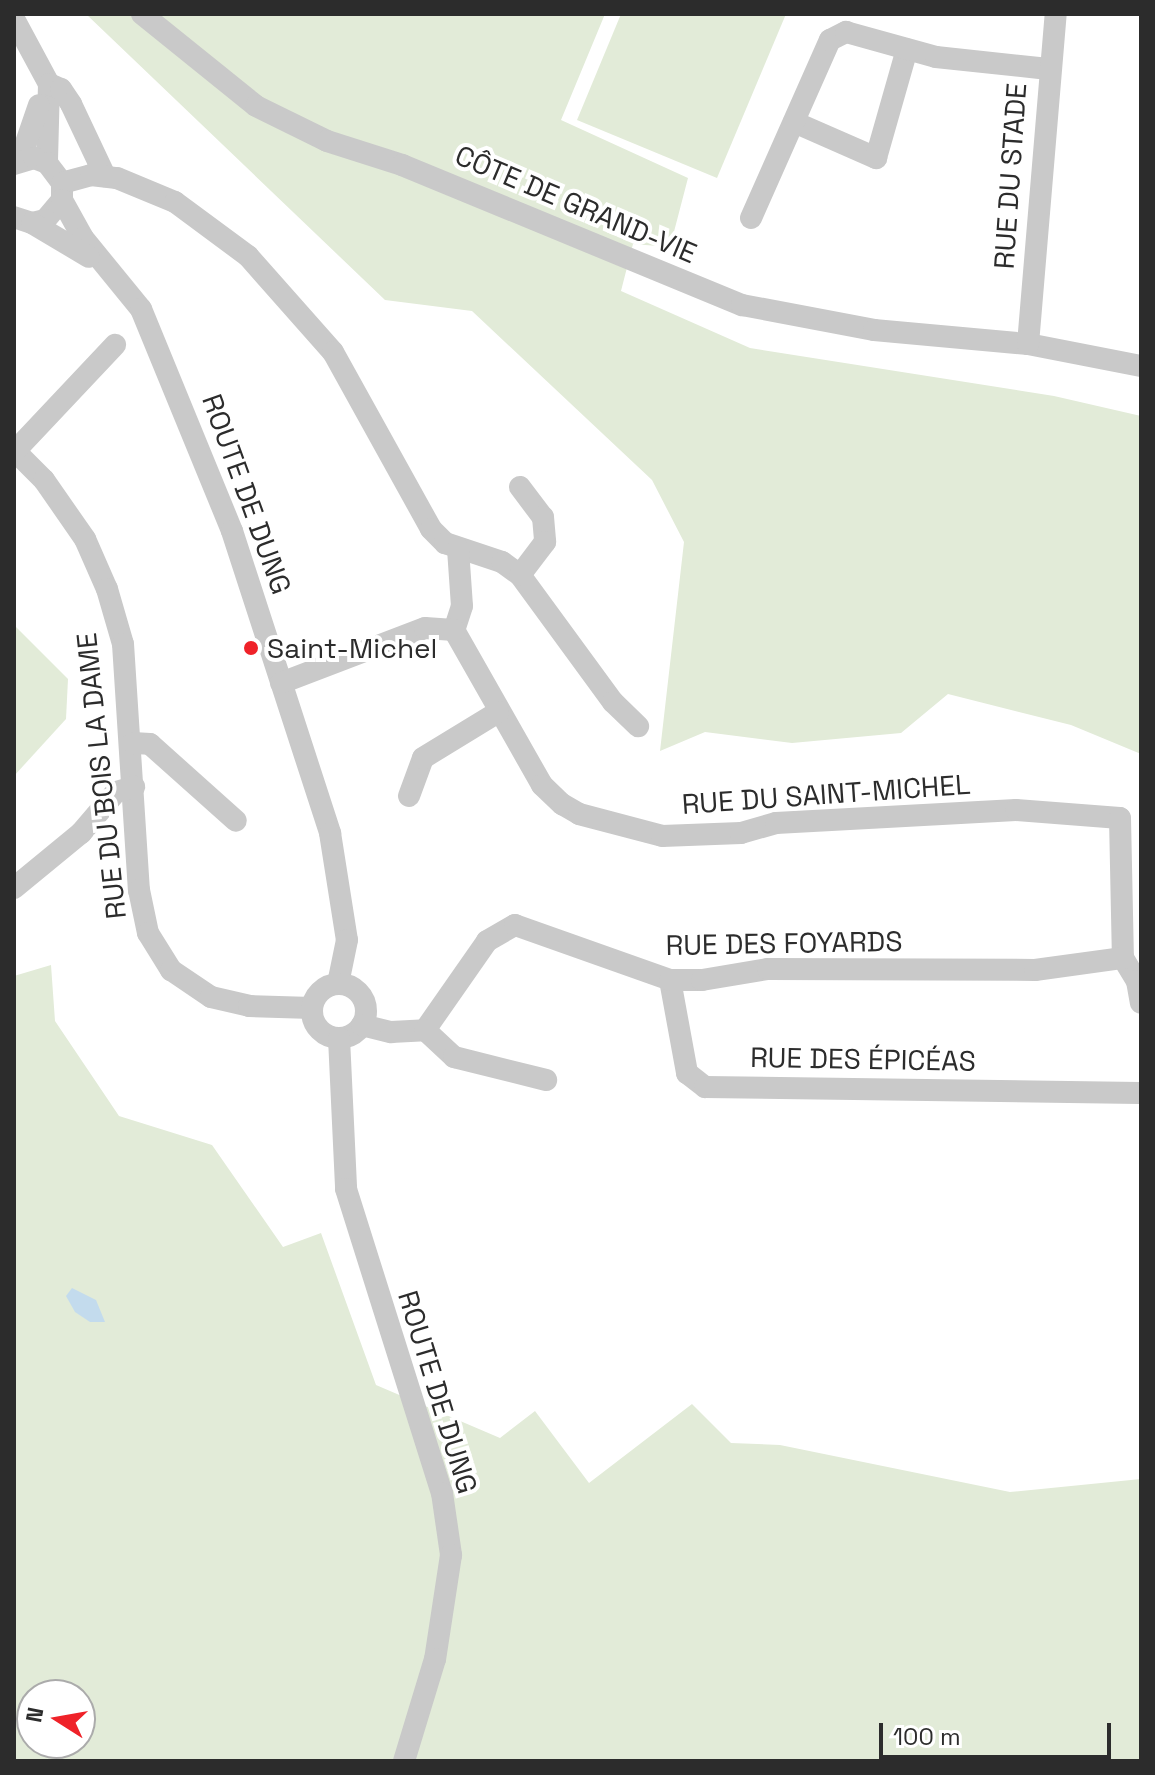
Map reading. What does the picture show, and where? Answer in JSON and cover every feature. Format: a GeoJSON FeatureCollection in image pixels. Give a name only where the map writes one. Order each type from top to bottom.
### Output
{"type":"FeatureCollection","features":[{"type":"Feature","properties":{"kind":"street","name":"CÔTE DE GRAND-VIE"},"geometry":{"type":"LineString","coordinates":[[142,14],[256,106],[327,141],[402,165],[742,305],[874,330],[1028,344],[1141,366]]}},
{"type":"Feature","properties":{"kind":"street","name":"RUE DU STADE"},"geometry":{"type":"LineString","coordinates":[[1028,344],[1048,69],[1056,14]]}},
{"type":"Feature","properties":{"kind":"street"},"geometry":{"type":"LineString","coordinates":[[14,19],[44,76],[61,89],[71,104],[105,176]]}},
{"type":"Feature","properties":{"kind":"street"},"geometry":{"type":"LineString","coordinates":[[751,218],[830,40],[846,32],[907,49],[1048,69]]}},
{"type":"Feature","properties":{"kind":"street"},"geometry":{"type":"LineString","coordinates":[[794,122],[876,158],[907,49]]}},
{"type":"Feature","properties":{"kind":"street"},"geometry":{"type":"LineString","coordinates":[[44,76],[47,163],[17,162],[37,112],[44,76]]}},
{"type":"Feature","properties":{"kind":"street","name":"ROUTE DE DUNG"},"geometry":{"type":"LineString","coordinates":[[47,163],[109,273]]}},
{"type":"Feature","properties":{"kind":"street"},"geometry":{"type":"LineString","coordinates":[[23,220],[55,212],[62,191],[105,176],[175,202],[223,234],[258,266],[333,352],[431,529],[458,549],[502,562],[520,575],[613,702],[638,726]]}},
{"type":"Feature","properties":{"kind":"street","name":"ROUTE DE DUNG"},"geometry":{"type":"LineString","coordinates":[[23,220],[65,238],[109,273],[141,309],[158,341],[232,531],[330,833],[347,940],[338,984]]}},
{"type":"Feature","properties":{"kind":"street"},"geometry":{"type":"LineString","coordinates":[[15,451],[115,345]]}},
{"type":"Feature","properties":{"kind":"street","name":"RUE DU BOIS LA DAME"},"geometry":{"type":"LineString","coordinates":[[15,451],[44,480],[85,539],[107,589],[123,644],[133,743],[139,890],[148,933],[171,970],[211,997],[249,1006],[312,1008]]}},
{"type":"Feature","properties":{"kind":"street"},"geometry":{"type":"LineString","coordinates":[[520,487],[543,517],[545,542],[520,575]]}},
{"type":"Feature","properties":{"kind":"street"},"geometry":{"type":"LineString","coordinates":[[281,683],[425,628],[454,630],[462,606],[458,549]]}},
{"type":"Feature","properties":{"kind":"street","name":"RUE DU SAINT-MICHEL"},"geometry":{"type":"LineString","coordinates":[[454,630],[542,785],[579,814],[662,836],[741,833],[776,823],[1016,810],[1120,818],[1120,895],[1126,914],[1123,958]]}},
{"type":"Feature","properties":{"kind":"street"},"geometry":{"type":"LineString","coordinates":[[409,796],[423,758],[498,712]]}},
{"type":"Feature","properties":{"kind":"street"},"geometry":{"type":"LineString","coordinates":[[133,743],[150,744],[236,821]]}},
{"type":"Feature","properties":{"kind":"street"},"geometry":{"type":"LineString","coordinates":[[14,888],[81,833],[116,792],[134,787]]}},
{"type":"Feature","properties":{"kind":"street","name":"RUE DES FOYARDS"},"geometry":{"type":"LineString","coordinates":[[425,1030],[487,941],[515,925],[670,980],[768,969],[1035,970],[1123,958]]}},
{"type":"Feature","properties":{"kind":"street"},"geometry":{"type":"LineString","coordinates":[[1123,958],[1137,981],[1141,1003]]}},
{"type":"Feature","properties":{"kind":"street","name":"RUE DES ÉPICÉAS"},"geometry":{"type":"LineString","coordinates":[[670,980],[687,1073],[705,1087],[1140,1094]]}},
{"type":"Feature","properties":{"kind":"street"},"geometry":{"type":"LineString","coordinates":[[338,984],[359,993],[366,1015],[362,1025],[339,1038],[318,1029],[312,1008],[320,991],[338,984]]}},
{"type":"Feature","properties":{"kind":"street"},"geometry":{"type":"LineString","coordinates":[[362,1025],[391,1032],[425,1030],[454,1057],[546,1080]]}},
{"type":"Feature","properties":{"kind":"street","name":"ROUTE DE DUNG"},"geometry":{"type":"LineString","coordinates":[[339,1038],[346,1189],[442,1493],[451,1555],[435,1659],[404,1761]]}},
{"type":"Feature","properties":{"kind":"green space"},"geometry":{"type":"Polygon","coordinates":[[[86,14],[605,14],[561,120],[688,178],[670,247],[633,244],[621,291],[750,348],[1054,396],[1141,416],[1141,754],[1071,725],[948,694],[901,733],[792,743],[705,732],[660,751],[684,542],[652,480],[472,311],[385,300],[86,14]]]}},
{"type":"Feature","properties":{"kind":"green space"},"geometry":{"type":"Polygon","coordinates":[[[621,14],[786,14],[717,178],[577,120],[621,14]]]}},
{"type":"Feature","properties":{"kind":"green space"},"geometry":{"type":"Polygon","coordinates":[[[14,625],[68,679],[66,719],[14,776],[14,625]]]}},
{"type":"Feature","properties":{"kind":"green space"},"geometry":{"type":"Polygon","coordinates":[[[51,965],[55,1021],[119,1116],[212,1145],[283,1247],[321,1233],[376,1385],[500,1438],[535,1411],[589,1483],[692,1404],[731,1443],[780,1445],[1010,1492],[1141,1479],[1141,1761],[14,1761],[14,976],[51,965]]]}},
{"type":"Feature","properties":{"kind":"water"},"geometry":{"type":"Polygon","coordinates":[[[72,1288],[96,1300],[105,1322],[90,1322],[75,1312],[66,1296],[72,1288]]]}},
{"type":"Feature","properties":{"kind":"place","name":"Saint-Michel"},"geometry":{"type":"Point","coordinates":[251,648]}}]}
